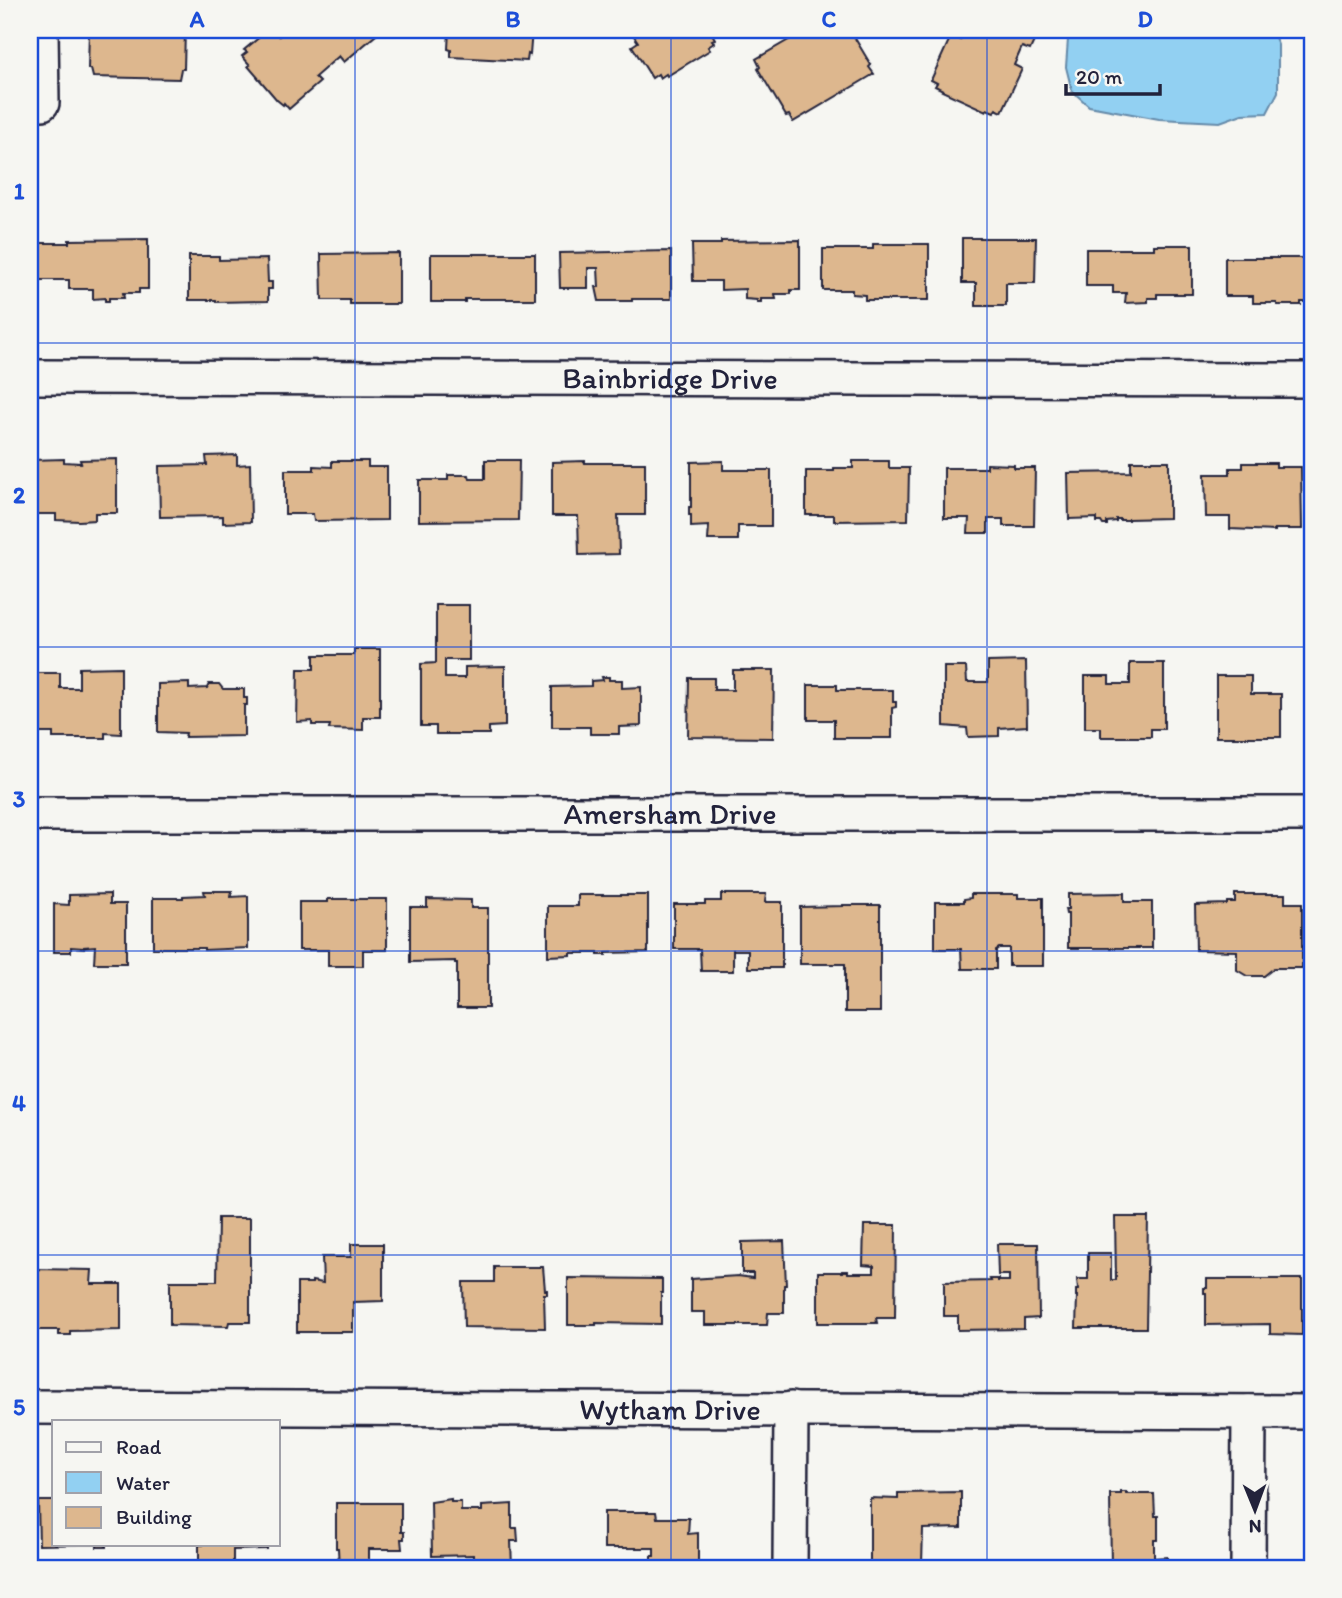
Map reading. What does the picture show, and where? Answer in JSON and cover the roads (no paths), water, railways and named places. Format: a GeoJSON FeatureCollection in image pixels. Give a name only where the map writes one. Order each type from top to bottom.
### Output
{"type":"FeatureCollection","features":[{"type":"Feature","properties":{"kind":"street"},"geometry":{"type":"LineString","coordinates":[[41,30],[42,103]]}},
{"type":"Feature","properties":{"kind":"street","name":"Bainbridge Drive"},"geometry":{"type":"LineString","coordinates":[[30,377],[1312,380]]}},
{"type":"Feature","properties":{"kind":"street","name":"Amersham Drive"},"geometry":{"type":"LineString","coordinates":[[30,814],[1312,814]]}},
{"type":"Feature","properties":{"kind":"street","name":"Wytham Drive"},"geometry":{"type":"LineString","coordinates":[[30,1407],[1312,1412]]}},
{"type":"Feature","properties":{"kind":"street"},"geometry":{"type":"LineString","coordinates":[[790,1568],[792,1409]]}},
{"type":"Feature","properties":{"kind":"street"},"geometry":{"type":"LineString","coordinates":[[1248,1568],[1249,1412]]}},
{"type":"Feature","properties":{"kind":"water"},"geometry":{"type":"Polygon","coordinates":[[[1076,30],[1272,30],[1278,45],[1278,92],[1267,113],[1242,114],[1220,122],[1159,119],[1089,106],[1072,91],[1066,67],[1068,39],[1076,30]]]}}]}
